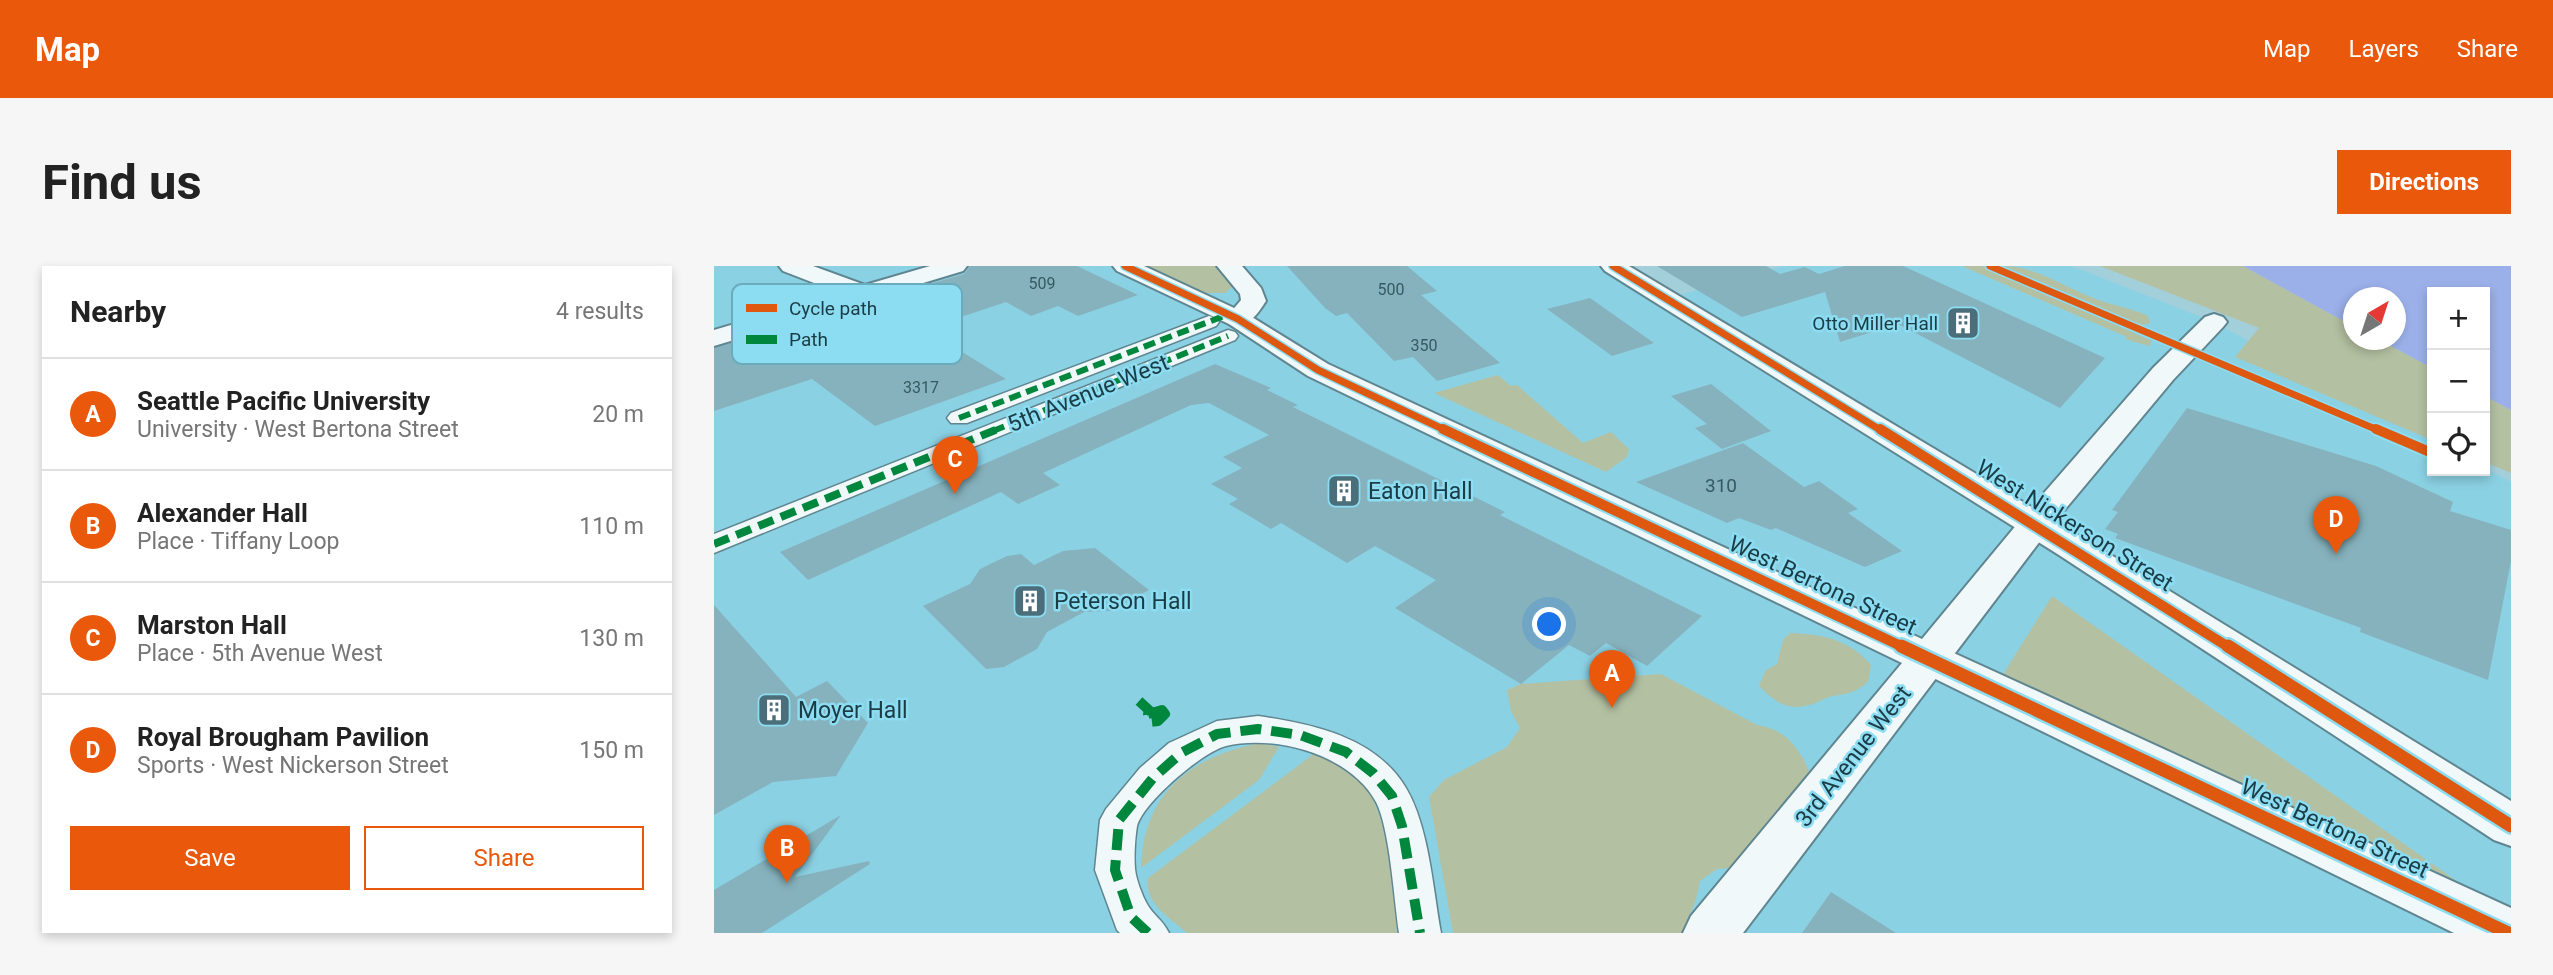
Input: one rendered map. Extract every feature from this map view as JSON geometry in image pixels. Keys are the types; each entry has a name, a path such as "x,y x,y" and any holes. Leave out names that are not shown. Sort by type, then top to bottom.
{"street":[{"path":"791,266 839,284"},
{"path":"894,284 955,266"},
{"name":"West Bertona Street","path":"1125,266 1318,370 2508,933"},
{"path":"959,418 1232,323 1254,301 1252,293 1229,266"},
{"name":"West Nickerson Street","path":"1613,266 2035,524 2511,825"},
{"name":"3rd Avenue West","path":"1710,933 2035,524 2163,374 2214,322"},
{"name":"5th Avenue West","path":"714,544 1232,323"},
{"path":"714,338 732,333"},
{"path":"1148,933 1131,917 1115,870 1119,820 1153,778 1181,753 1217,734 1258,729 1300,735 1346,752 1373,773 1392,796 1402,826 1420,933"}],"shaded area":[{"path":"714,266 1613,266 1665,299 1784,266 2072,266 2214,322 2427,437 2427,476 2490,476 2490,471 2511,482 2511,933 714,933"},
{"path":"2243,266 2511,266 2511,410 2490,399 2490,287 2427,287 2427,365 2399,350 2406,350 2406,287 2343,287 2343,321"}],"green space":[{"path":"1146,266 1217,266 1233,286 1225,293 1206,293"},
{"path":"1962,266 1981,266 1999,273 2152,341 2149,346 2125,339 2127,337"},
{"path":"2004,266 2029,270 2089,297 2143,314 2148,316 2150,323 2143,325 2128,322"},
{"path":"2100,266 2243,266 2343,321 2343,350 2399,350 2427,365 2427,438 2235,357 2259,328"},
{"path":"1498,375 1511,386 1517,385 1583,443 1611,432 1629,449 1627,457 1606,472 1434,393"},
{"path":"2490,399 2511,410 2511,473 2490,464"},
{"path":"2052,596 2495,908 2002,676"},
{"path":"1790,633 1825,637 1845,644 1871,665 1868,682 1852,692 1804,706 1789,706 1777,701 1759,686 1765,671 1777,664 1783,640"},
{"path":"1661,674 1757,725 1776,731 1797,749 1811,775 1782,806 1782,831 1733,868 1717,869 1700,881 1696,900 1682,933 1453,933 1429,797 1444,780 1507,747 1520,728 1511,711 1507,690 1521,684"},
{"path":"1260,743 1279,747 1259,780 1141,868 1144,842 1151,819 1161,799 1175,783 1212,758"},
{"path":"1315,753 1354,773 1366,786 1375,804 1392,871 1397,933 1187,933 1154,902 1148,887 1148,878"}],"building":[{"path":"970,266 1077,266 1138,295 1078,316 1058,306 1031,316 1006,302 962,317 962,284 929,284 964,274"},
{"path":"1287,266 1407,266 1437,291 1421,295 1500,363 1437,381 1413,357 1394,361 1347,313 1336,316 1325,308"},
{"name":"Otto Miller Hall","path":"1657,266 1766,266 1780,274 1805,267 1819,274 1845,266 1903,266 2105,358 2060,408 1898,324 1840,342 1825,292 1742,317"},
{"path":"1590,298 1654,343 1612,356 1547,309"},
{"path":"732,343 732,364 962,364 962,352 1006,379 875,426 812,379 714,411 714,348"},
{"path":"1215,364 1271,388 1267,390 1298,405 1293,407 1505,512 1500,515 1702,616 1647,666 1606,643 1590,656 1569,645 1521,684 1395,608 1436,580 1375,546 1347,563 1281,523 1271,529 1229,504 1238,499 1211,484 1242,468 1223,457 1269,435 1209,403 1191,405 1043,473 1060,485 1018,504 1001,492 808,580 780,552"},
{"path":"1711,384 1771,431 1722,449 1695,428 1707,424 1671,396"},
{"path":"2187,408 2376,466 2453,502 2450,511 2511,530 2511,561 2488,680 2360,632 2361,628 2115,538 2118,534 2105,529 2118,512 2112,510"},
{"path":"1743,443 1804,487 1819,481 1858,509 1848,513 1902,551 1865,567 1776,528 1771,530 1739,518 1727,523 1636,482"},
{"name":"Peterson Hall","path":"1095,548 1149,590 1111,611 1084,612 1047,632 1037,649 1004,667 986,669 923,606 970,584 980,569 1007,556 1021,554 1034,565 1063,551"},
{"name":"Moyer Hall","path":"714,605 796,697 827,681 868,723 836,776 773,782 714,815"},
{"path":"841,815 795,877 869,861 870,864 762,933 714,933 714,890"},
{"path":"1831,892 1896,933 1802,933"}],"marked path":[{"path":"959,418 1229,314"},
{"path":"714,544 1228,336"},
{"path":"1139,701 1151,712 1148,714 1150,722 1158,721 1165,714 1162,710 1151,712"},
{"path":"1148,933 1131,917 1115,870 1119,820 1153,778 1181,753 1217,734 1258,729 1300,735 1346,752 1373,773 1392,796 1402,826 1420,933"}],"cycle path":[{"path":"1125,266 1238,319 1318,370 2508,933"},
{"path":"1613,266 2072,547 2511,826"},
{"path":"1990,266 2427,451"}],"place":[{"name":"Otto Miller Hall","path":"1963,323"},
{"name":"Eaton Hall","path":"1344,491"},
{"name":"Marston Hall","path":"955,494"},
{"name":"Royal Brougham Pavilion","path":"2336,554"},
{"name":"Peterson Hall","path":"1030,601"},
{"name":"Seattle Pacific University","path":"1612,708"},
{"name":"Moyer Hall","path":"774,710"},
{"name":"Alexander Hall","path":"787,883"}]}
